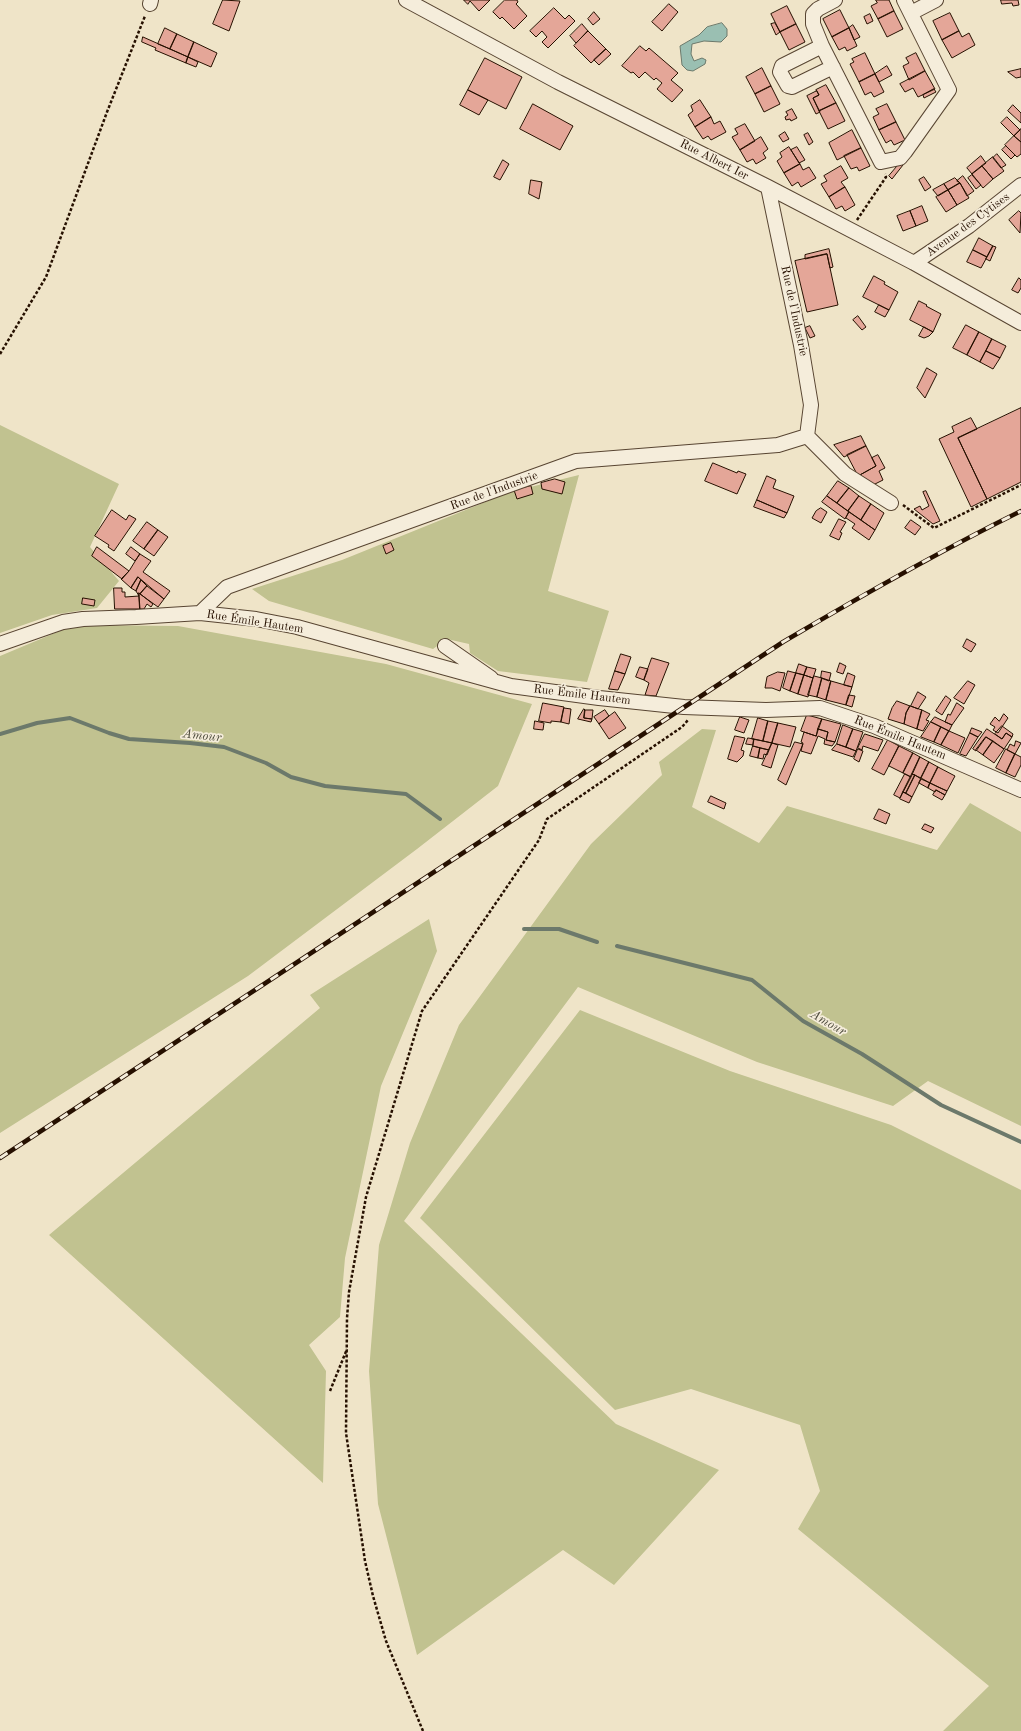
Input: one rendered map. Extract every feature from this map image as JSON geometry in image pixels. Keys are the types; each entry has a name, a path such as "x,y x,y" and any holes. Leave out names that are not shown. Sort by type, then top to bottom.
{"street":[{"name":"Rue Albert Ier","path":"406,0 558,82 768,187 914,263 1021,324"},
{"path":"834,0 818,9 813,14 813,24 822,46 881,162 900,158 949,90 904,0"},
{"path":"911,13 936,0"},
{"path":"822,46 782,66 780,72 788,86 792,87 833,67"},
{"name":"Avenue des Cytises","path":"914,263 969,226 1021,185"},
{"name":"Rue de l'Industrie","path":"200,613 227,587 576,461 778,445 807,436 811,405 801,345 768,187"},
{"path":"807,436 845,474 891,504"},
{"name":"Rue Émile Hautem","path":"0,644 63,622 83,619 136,618 200,613 256,619 297,627 511,686 599,698 701,708 766,710 820,708 874,726 1021,790"},
{"path":"445,646 463,657 496,682"}],"path":[{"path":"0,354 46,277 107,112 151,2"},
{"path":"850,230 886,177 881,162"},
{"path":"891,504 897,500 934,528 1021,485"},
{"path":"423,1731 386,1641 373,1596 365,1561 347,1440 347,1318 366,1197 422,1011 539,840 547,819 682,727 701,708"},
{"path":"330,1391 348,1347"}],"green space":[{"path":"0,425 119,484 90,547 119,581 97,608 52,615 0,633"},
{"path":"579,475 548,591 609,611 587,682 498,671 470,653 469,644 447,639 433,649 269,601 252,589 342,560 510,492"},
{"path":"74,625 178,626 386,664 532,704 498,786 248,976 0,1133 0,656"},
{"path":"702,729 716,730 692,807 759,843 787,806 937,850 970,803 1021,832 1021,1126 928,1081 893,1106 757,1062 578,987 404,1221 616,1424 719,1470 614,1585 563,1550 417,1655 378,1504 369,1371 379,1245 410,1143 459,1025 591,844 662,775 659,762"},
{"path":"429,919 437,951 381,1086 345,1258 340,1317 309,1345 326,1371 323,1483 49,1235 320,1008 310,995"},
{"path":"580,1010 730,1071 891,1125 1021,1190 1021,1731 943,1731 989,1686 798,1529 820,1491 800,1425 691,1389 615,1410 420,1218"}],"water":[{"path":"722,23 727,29 727,36 721,42 704,41 692,44 691,54 694,61 702,58 706,60 705,64 693,71 687,70 682,65 680,46 699,35 707,27"}],"building":[{"path":"223,0 240,1 229,31 213,24"},
{"path":"464,0 490,0 479,11 470,1 468,4"},
{"path":"505,0 517,0 518,2 516,4 527,16 514,29 502,17 500,19 493,12"},
{"path":"876,0 889,0 894,11 878,19 871,6 877,3"},
{"path":"1001,0 1018,0 1019,5 1013,6 1012,3 1002,4"},
{"path":"669,4 678,12 662,31 652,22"},
{"path":"787,6 796,24 780,32 771,14"},
{"path":"554,8 565,19 569,15 575,21 548,48 542,42 547,37 542,31 536,37 530,31"},
{"path":"840,10 849,28 832,37 823,19"},
{"path":"894,11 903,29 887,37 878,19"},
{"path":"594,12 600,19 593,25 588,19"},
{"path":"950,13 959,31 942,40 933,21"},
{"path":"870,14 873,21 867,24 864,17"},
{"path":"775,23 780,32 776,35 771,24"},
{"path":"582,24 588,31 576,43 570,36"},
{"path":"796,24 805,42 789,50 780,32"},
{"path":"853,25 860,37 854,40 849,28"},
{"path":"165,28 177,34 170,49 158,44"},
{"path":"849,28 857,46 847,51 845,47 839,50 832,37"},
{"path":"588,31 606,49 591,63 574,46"},
{"path":"959,31 962,37 969,33 975,45 952,58 942,40"},
{"path":"177,34 194,42 188,57 170,49"},
{"path":"143,37 188,57 186,63 155,50 156,48 142,42"},
{"path":"194,42 217,53 211,67 188,57"},
{"path":"640,46 646,51 649,48 678,73 671,80 683,90 672,102 657,89 662,83 656,78 654,80 645,72 639,78 633,72 631,73 622,66"},
{"path":"606,49 611,54 599,65 594,60"},
{"path":"865,53 875,74 859,82 850,64 854,62 852,59"},
{"path":"916,53 925,71 909,80 903,66 909,63 906,58"},
{"path":"188,57 198,62 196,67 186,63"},
{"path":"485,58 522,77 506,109 468,90"},
{"path":"887,66 892,75 879,82 875,74"},
{"path":"762,68 771,86 755,94 746,77"},
{"path":"1021,69 1021,77 1016,78 1008,72"},
{"path":"925,71 935,89 918,97 913,88 905,92 900,84"},
{"path":"875,74 884,92 874,97 871,92 865,95 859,82"},
{"path":"826,85 836,103 819,111 813,98 819,95 816,90"},
{"path":"771,86 780,104 764,112 755,94"},
{"path":"934,89 936,92 924,98 923,95"},
{"path":"468,90 488,100 479,115 460,105"},
{"path":"817,91 819,95 813,98 820,112 816,114 807,96"},
{"path":"700,100 711,117 695,127 688,115 693,111 691,106"},
{"path":"836,103 845,121 828,129 819,111"},
{"path":"533,104 573,126 560,150 520,129"},
{"path":"887,104 896,122 879,130 873,117 879,114 876,109"},
{"path":"1013,105 1021,113 1021,123 1008,111"},
{"path":"792,109 797,118 791,121 790,119 786,120 785,117 788,115 786,112"},
{"path":"711,117 714,124 720,121 726,132 711,140 708,136 703,139 695,127"},
{"path":"1007,117 1020,130 1014,136 1001,123"},
{"path":"896,122 905,140 894,145 891,140 886,143 879,130"},
{"path":"745,124 755,141 740,150 732,137 738,134 735,129"},
{"path":"1021,129 1021,142 1014,136"},
{"path":"852,130 861,148 837,160 829,143"},
{"path":"785,132 789,139 783,142 779,136"},
{"path":"808,133 813,142 809,145 804,135"},
{"path":"1014,136 1021,142 1021,154 1017,157 1005,145"},
{"path":"761,137 768,149 763,153 766,158 756,164 753,159 747,162 740,150"},
{"path":"1006,146 1015,155 1011,159 1002,150"},
{"path":"789,147 800,164 784,173 777,161 782,157 780,153"},
{"path":"797,147 805,160 799,163 791,150"},
{"path":"861,148 870,166 859,171 857,167 851,169 844,156"},
{"path":"997,154 1006,165 1001,168 993,158"},
{"path":"981,156 986,163 972,174 967,168"},
{"path":"993,157 1004,171 993,179 982,166"},
{"path":"503,160 509,164 500,180 494,177"},
{"path":"900,163 903,165 892,179 889,176"},
{"path":"800,164 803,170 809,167 816,178 801,187 798,182 792,186 784,173"},
{"path":"841,166 848,178 841,182 845,187 829,197 821,184 827,181 824,176"},
{"path":"982,166 993,179 983,188 972,174"},
{"path":"972,175 981,185 976,189 968,178"},
{"path":"963,176 974,191 967,196 960,183 957,181"},
{"path":"924,177 931,187 925,191 919,180"},
{"path":"955,178 960,183 948,190 944,184"},
{"path":"531,180 542,182 539,199 529,194"},
{"path":"960,183 969,198 957,205 948,190"},
{"path":"944,184 948,190 938,196 933,190"},
{"path":"845,187 855,205 845,211 842,206 836,209 829,197"},
{"path":"948,190 957,205 946,212 936,197"},
{"path":"922,206 928,221 916,226 910,211"},
{"path":"910,211 916,226 903,231 897,216"},
{"path":"1019,211 1021,213 1020,233 1009,220"},
{"path":"979,238 993,246 987,257 973,250"},
{"path":"993,246 996,247 990,261 986,259"},
{"path":"829,249 833,267 830,268 827,254 805,259 805,255"},
{"path":"973,250 987,257 981,268 967,262"},
{"path":"827,254 838,305 807,312 795,261"},
{"path":"874,276 898,292 889,310 863,297"},
{"path":"1019,278 1021,280 1021,288 1018,293 1012,290"},
{"path":"919,301 941,314 933,332 910,320"},
{"path":"879,305 889,310 885,317 875,312"},
{"path":"858,316 866,327 862,330 853,320"},
{"path":"966,325 979,332 967,355 953,348"},
{"path":"810,326 815,336 810,338 805,328"},
{"path":"924,327 933,332 924,338 919,336"},
{"path":"979,332 992,339 980,362 967,355"},
{"path":"992,339 1006,346 1000,358 986,351"},
{"path":"986,351 1000,358 993,369 980,362"},
{"path":"927,368 937,374 925,398 917,388"},
{"path":"1021,408 1021,482 987,499 958,438"},
{"path":"971,418 977,429 958,438 987,499 971,507 939,439 954,432 952,427"},
{"path":"861,436 866,446 844,457 834,445"},
{"path":"866,446 876,466 858,476 847,455"},
{"path":"878,455 885,468 879,471 883,480 873,485 858,476 876,466 872,458"},
{"path":"713,463 737,473 738,471 746,474 737,494 705,481"},
{"path":"767,476 776,480 773,488 794,496 787,513 757,500"},
{"path":"555,479 565,482 562,494 542,489 541,483"},
{"path":"838,481 849,488 837,503 827,496"},
{"path":"531,486 533,494 517,499 514,490"},
{"path":"849,488 859,496 848,511 837,503"},
{"path":"926,491 940,521 933,524 914,509 920,506 922,510 929,506 923,492"},
{"path":"827,496 849,512 845,519 822,502"},
{"path":"859,496 871,504 861,520 848,511"},
{"path":"757,500 787,513 784,518 754,507"},
{"path":"871,504 884,513 875,530 861,520"},
{"path":"821,508 827,512 821,523 812,518 816,511"},
{"path":"112,510 126,520 129,515 136,519 114,551 108,547 109,545 95,536"},
{"path":"849,512 875,530 869,540 852,528 855,524 846,518"},
{"path":"839,519 846,522 840,532 842,533 839,540 830,536"},
{"path":"911,520 921,527 915,535 905,528"},
{"path":"147,522 158,530 144,549 133,541"},
{"path":"158,530 168,537 154,556 144,549"},
{"path":"391,543 394,550 386,554 383,546"},
{"path":"97,547 129,571 122,579 92,556"},
{"path":"131,547 140,554 135,561 126,554"},
{"path":"140,554 151,561 143,572 170,591 164,599 138,577 131,588 121,579 129,571"},
{"path":"138,577 141,580 136,591 131,588"},
{"path":"141,580 147,586 140,594 139,593 139,596 136,591"},
{"path":"147,586 164,599 158,607 140,594"},
{"path":"114,588 122,588 122,592 125,592 125,597 139,596 140,609 115,609"},
{"path":"139,593 153,604 151,607 147,604 144,609 140,609"},
{"path":"83,598 95,600 94,606 82,604"},
{"path":"967,639 976,644 971,652 963,647"},
{"path":"621,654 631,657 625,674 615,671"},
{"path":"652,658 669,663 656,696 645,695 649,683 644,680"},
{"path":"840,663 846,666 843,674 837,672"},
{"path":"799,664 807,667 804,675 796,673"},
{"path":"640,667 648,669 644,680 636,677"},
{"path":"807,667 816,669 813,678 804,675"},
{"path":"615,671 625,674 618,690 609,689"},
{"path":"788,671 796,673 790,691 783,688"},
{"path":"822,671 831,673 829,681 821,678"},
{"path":"778,672 785,673 780,691 772,688 765,688 767,677"},
{"path":"796,673 804,675 798,694 790,691"},
{"path":"848,673 855,676 852,687 844,685"},
{"path":"804,675 813,678 808,697 798,694"},
{"path":"814,676 822,678 817,697 808,695"},
{"path":"822,678 831,681 826,700 817,697"},
{"path":"831,681 852,687 846,705 826,700"},
{"path":"968,681 975,685 964,704 954,698"},
{"path":"918,692 926,697 918,709 911,706"},
{"path":"849,695 855,696 852,707 846,705"},
{"path":"946,696 951,700 942,715 936,711"},
{"path":"897,701 910,706 906,713 904,724 888,719 892,708"},
{"path":"543,703 564,707 561,722 551,721 551,723 539,721"},
{"path":"957,703 964,708 952,725 945,722 948,714 950,715"},
{"path":"910,706 922,710 917,729 904,724 906,713"},
{"path":"564,708 571,709 569,724 561,722"},
{"path":"584,709 584,718 592,719 591,722 578,719"},
{"path":"585,710 593,710 592,719 584,718"},
{"path":"605,710 609,716 599,724 594,717"},
{"path":"922,710 930,714 926,720 929,721 923,731 917,729"},
{"path":"615,712 626,728 609,739 599,724"},
{"path":"1004,714 1008,718 998,733 993,730 995,727 990,724 995,717 999,721"},
{"path":"807,715 822,719 816,736 801,731"},
{"path":"740,717 749,720 744,733 735,730"},
{"path":"935,717 952,725 949,731 931,722"},
{"path":"758,718 768,721 763,741 752,739"},
{"path":"822,719 841,724 835,742 826,740 828,732 818,729"},
{"path":"535,721 544,723 543,730 534,729"},
{"path":"768,721 778,723 772,743 763,741"},
{"path":"931,722 941,727 934,742 921,737"},
{"path":"778,723 796,727 790,747 772,743"},
{"path":"843,725 853,729 846,747 837,744"},
{"path":"1002,726 1013,734 1012,737 1006,733 1002,739 995,734"},
{"path":"941,727 949,731 941,745 934,742"},
{"path":"972,728 982,732 978,737 970,733"},
{"path":"818,729 828,732 826,740 835,742 832,746 824,744 825,739 818,736 811,754 801,751 803,743 801,742 804,732 816,736"},
{"path":"853,729 863,732 856,751 846,747"},
{"path":"987,729 1002,739 1006,733 1012,737 1004,749 986,737 976,751 973,749"},
{"path":"949,731 965,738 958,753 941,745"},
{"path":"970,733 978,737 966,756 960,754"},
{"path":"865,734 883,740 878,751 863,746 862,750 858,748"},
{"path":"735,736 745,738 741,750 744,751 743,756 737,762 728,759"},
{"path":"986,737 993,741 983,755 976,750"},
{"path":"748,738 754,739 753,745 746,744"},
{"path":"754,739 772,743 769,750 753,746"},
{"path":"888,740 899,746 884,775 872,769"},
{"path":"993,741 1004,749 994,763 983,755"},
{"path":"1016,741 1021,743 1015,754 1007,750 1010,744 1014,746"},
{"path":"795,742 803,744 786,785 778,780"},
{"path":"772,743 778,745 771,768 762,765"},
{"path":"837,744 856,751 853,757 832,750"},
{"path":"753,746 760,748 758,758 750,756"},
{"path":"899,746 913,753 903,773 889,766"},
{"path":"760,748 769,750 767,755 764,754 763,759 758,758"},
{"path":"858,749 863,751 859,762 854,759"},
{"path":"1006,749 1015,754 1006,773 996,768"},
{"path":"913,753 920,757 911,777 903,773"},
{"path":"1015,754 1021,757 1021,765 1015,777 1006,773"},
{"path":"920,757 929,762 921,778 912,774"},
{"path":"929,762 938,767 930,783 921,778"},
{"path":"938,767 955,776 947,791 930,783"},
{"path":"905,774 911,777 900,798 894,795"},
{"path":"912,774 915,775 906,793 903,792"},
{"path":"915,775 921,779 912,797 906,793"},
{"path":"921,779 930,783 928,788 919,783"},
{"path":"930,783 947,791 945,795 928,788"},
{"path":"936,790 945,795 942,800 933,795"},
{"path":"903,792 912,797 909,803 900,799"},
{"path":"711,796 726,803 724,809 708,802"},
{"path":"879,809 890,814 886,824 874,819"},
{"path":"925,824 934,828 931,833 922,829"}],"waterway":[{"name":"Amour","path":"0,734 37,723 70,718 129,739 224,747 266,763 291,777 325,786 406,794 440,819"},
{"name":"Amour","path":"524,929 559,929 597,942"},
{"name":"Amour","path":"617,946 752,980 803,1021 862,1054 941,1105 1021,1142"}],"railway":[{"path":"0,1158 783,642 901,574 1021,511"}]}
